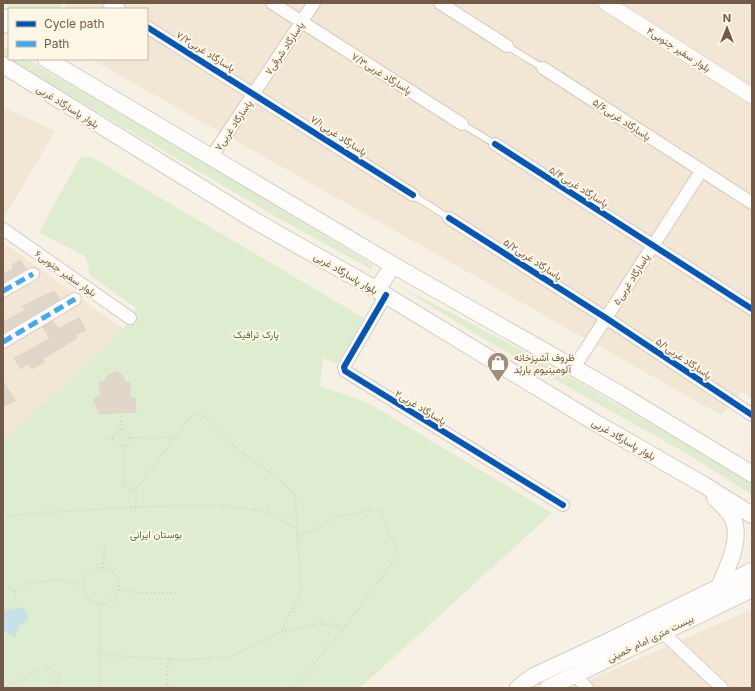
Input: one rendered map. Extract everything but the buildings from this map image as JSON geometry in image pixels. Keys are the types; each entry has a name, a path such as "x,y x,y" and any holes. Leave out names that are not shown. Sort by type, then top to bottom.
{"main road":[{"path":"48,60 212,156 393,265 573,369 620,394 752,474"},
{"name":"بلوار پاسارگاد غربی","path":"3,65 257,222 381,293 596,423 704,484 752,515"},
{"path":"381,293 393,265"},
{"path":"704,484 733,519 736,537 731,556 719,587"},
{"path":"518,688 532,677 752,571"},
{"name":"بیست متری امام خمینی","path":"548,688 662,632 749,594"}],"street":[{"name":"پاسارگاد غربی۷/۳","path":"272,3 462,124"},
{"name":"پاسارگاد شرقی۷","path":"254,93 314,3"},
{"path":"440,3 507,46"},
{"name":"بلوار سفیر جنوبی۴","path":"606,3 752,96"},
{"name":"پاسارگاد غربی۷/۲","path":"148,28 254,93"},
{"name":"پاسارگاد غربی۵/۶","path":"543,68 752,203"},
{"name":"پاسارگاد غربی۷","path":"212,156 254,93"},
{"name":"پاسارگاد غربی۷/۱","path":"254,93 413,194"},
{"name":"پاسارگاد غربی۵/۴","path":"495,144 752,309"},
{"name":"پاسارگاد غربی۵","path":"573,369 702,170"},
{"name":"پاسارگاد غربی۵/۲","path":"449,218 606,318"},
{"name":"بلوار سفیر جنوبی۶","path":"3,229 130,318"},
{"path":"3,291 33,274"},
{"name":"پاسارگاد غربی۲","path":"381,293 344,367 345,371 563,505"},
{"path":"3,342 75,299"},
{"name":"پاسارگاد غربی۵/۱","path":"606,318 752,415"},
{"path":"662,632 722,688"},
{"path":"574,674 587,688"}],"lane":[{"path":"507,46 543,68"},
{"path":"462,124 495,144"},
{"path":"413,194 449,218"}],"path":[{"path":"136,507 136,490 191,416 201,414 238,450 279,479 295,496 301,592 281,632"},
{"path":"121,416 122,430"},
{"path":"124,445 117,444 114,438 115,432 122,430 128,433 128,442 124,445 123,487 136,490"},
{"path":"129,438 176,437"},
{"path":"107,438 114,438"},
{"path":"3,519 24,514 136,507 223,505 268,512 297,529"},
{"path":"293,688 345,627 399,554 379,509 340,516 298,537"},
{"path":"103,568 106,545"},
{"path":"97,568 103,568 114,573 117,578 119,590 114,599 109,603 99,605 88,600 83,591 82,585 87,574 97,568"},
{"path":"14,591 27,583 58,580 82,585"},
{"path":"3,585 8,586 14,591 15,598 14,602 9,607 3,609"},
{"path":"119,590 144,593 177,593"},
{"path":"99,605 101,688"},
{"path":"101,655 181,660 230,657 281,632 321,623 345,627"},
{"path":"166,688 168,659"},
{"path":"3,688 47,666 60,677 56,688"},
{"path":"167,684 173,688"}],"shaded area":[{"path":"67,3 752,3 752,399 741,392 721,415 93,60 148,60 148,8 64,8"},
{"path":"3,107 55,131 3,219"},
{"path":"3,242 123,329 3,442"},
{"path":"751,610 752,688 571,688"}],"green space":[{"path":"6,3 63,3 60,8 8,8"},
{"path":"3,46 8,48 8,59 3,56"},
{"path":"10,60 28,60 192,155 373,265 371,269 278,218"},
{"name":"بوستان ایرانی","path":"91,157 364,318 337,364 323,358 320,386 368,403 552,513 360,688 3,688 3,442 123,329 136,308 90,275 86,257 39,232 80,158"},
{"path":"398,286 488,332 665,432 752,484 752,495 691,456 499,348"}],"water":[{"path":"23,607 28,614 28,621 19,626 15,637 3,631 3,611"}],"marked path":[{"path":"3,291 33,274"},
{"path":"3,342 75,299"}],"cycle path":[{"path":"148,28 413,195"},
{"path":"495,144 752,309"},
{"path":"449,218 606,318 752,415"},
{"path":"386,295 344,367 345,371 563,505"}],"place":[{"name":"ظروف آشپزخانه آلومینیوم باربُد","path":"498,382"}],"park label":[{"name":"پارک ترافیک","path":"256,334"}]}
